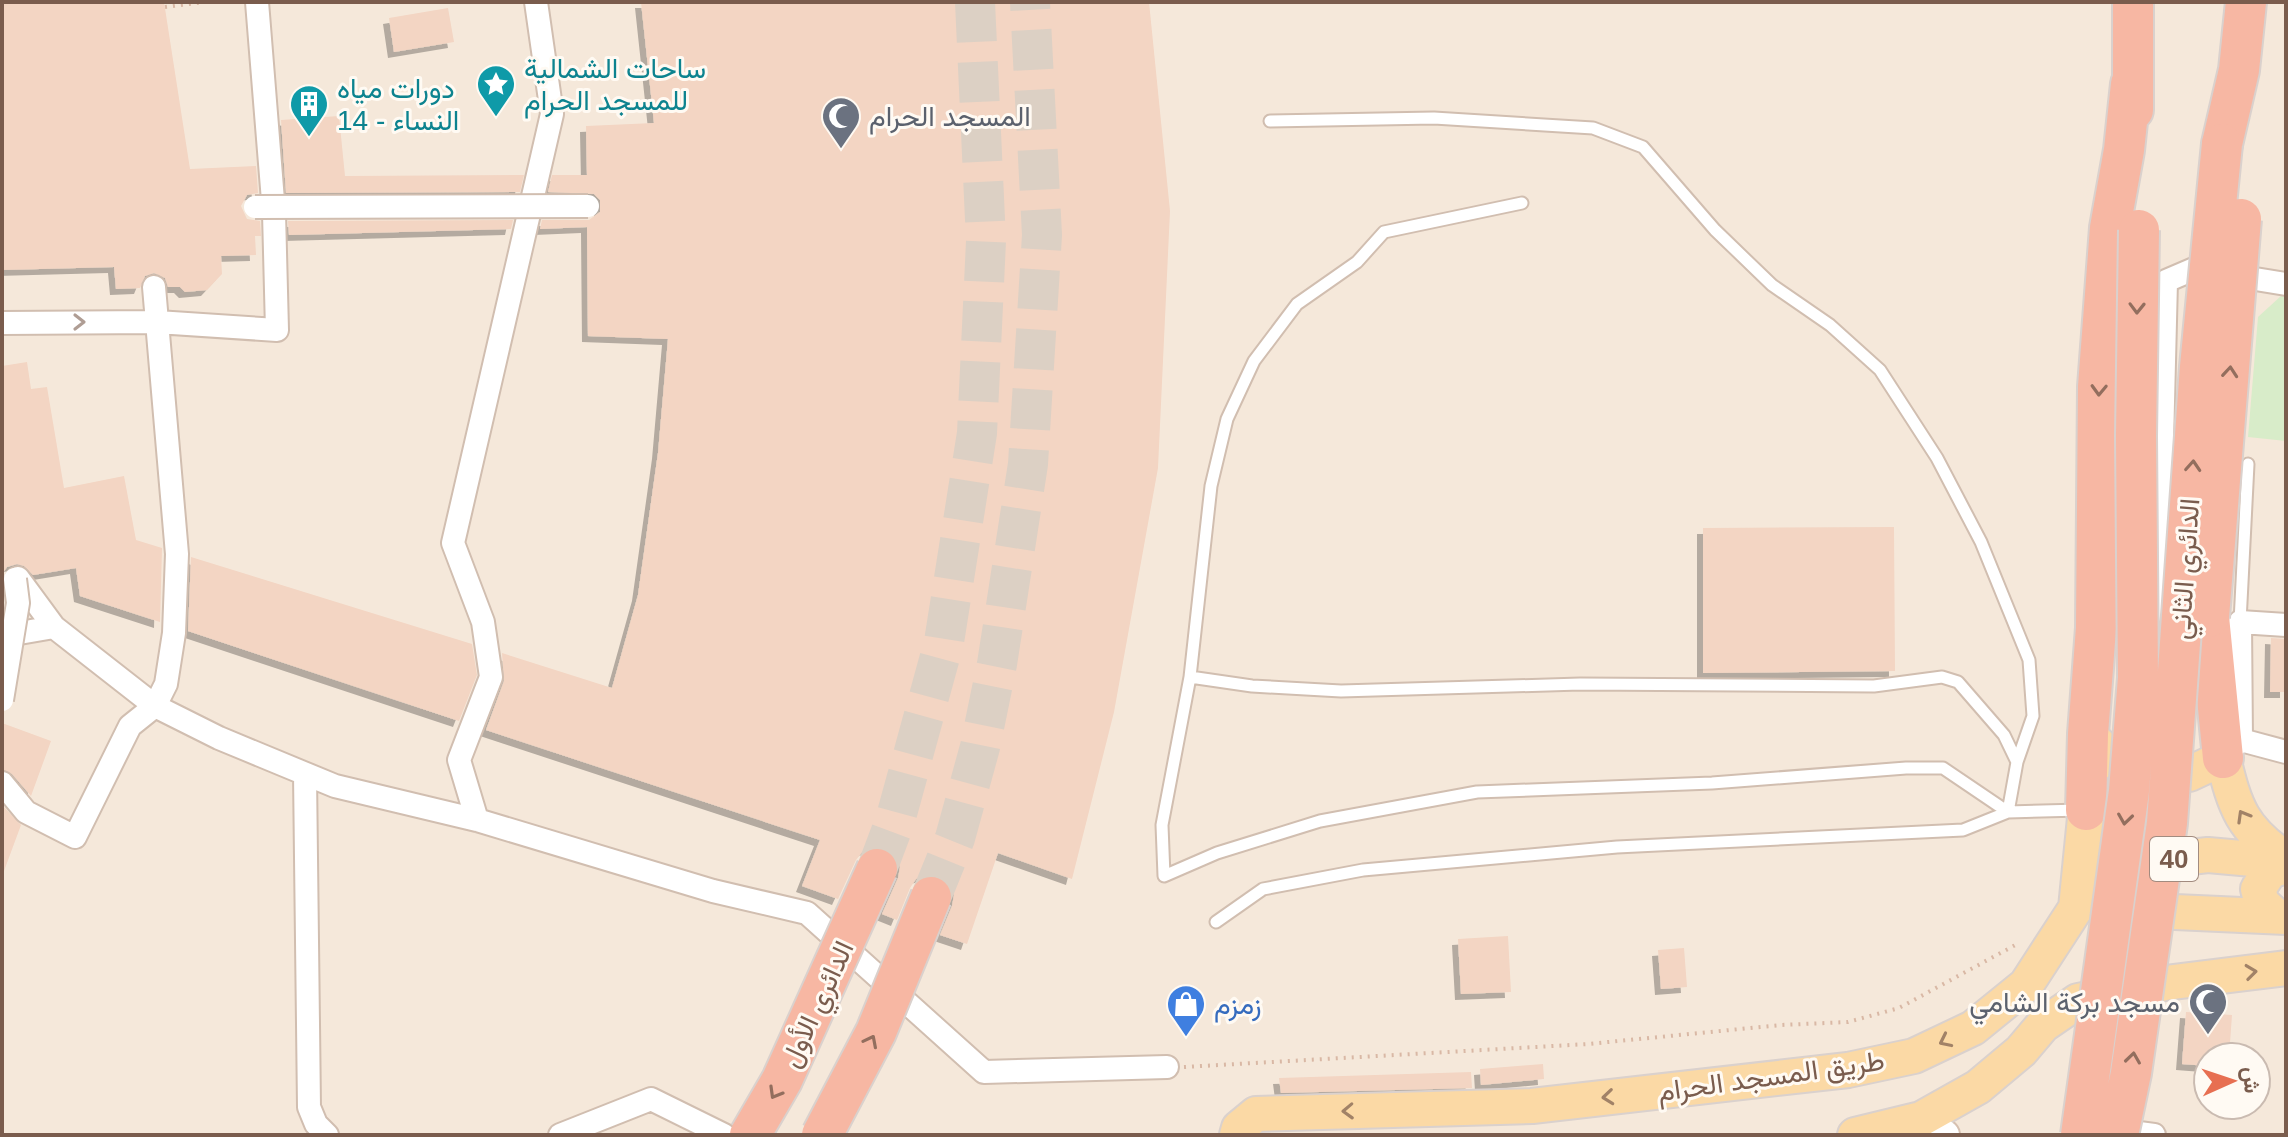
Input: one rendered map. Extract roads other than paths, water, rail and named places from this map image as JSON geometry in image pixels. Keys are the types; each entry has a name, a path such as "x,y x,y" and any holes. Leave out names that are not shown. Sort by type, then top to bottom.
{"highway":[{"name":"الدائري الثاني","path":"2079,1135 2129,791 2138,678 2136,436 2124,229 2133,2"},
{"name":"الدائري الثاني","path":"2118,1135 2131,1073 2167,823 2200,367 2234,145 2246,2"},
{"path":"2232,749 2225,620 2234,145"},
{"path":"2086,810 2096,628 2098,387 2124,229"},
{"name":"الدائري الأول","path":"750,1135 782,1080 877,869"},
{"path":"822,1135 876,1032 931,897"}],"main road":[{"path":"2088,734 2117,763 2154,774 2189,774 2232,749"},
{"path":"2232,749 2232,795 2244,820 2261,842 2286,862 2270,871 2258,889 2262,903 2280,916"},
{"path":"2086,810 2101,851 2140,898 2175,912 2280,916"},
{"path":"2076,908 2086,810"},
{"name":"طريق المسجد الحرام","path":"1237,1135 1239,1128 1256,1114 1532,1106 1848,1070 1914,1056 1973,1028 2026,985 2076,908 2145,862 2208,855 2286,862"},
{"path":"1855,1135 1932,1127 2021,1051 2043,1025 2078,1001 2165,983 2286,968"}],"street":[{"path":"2,323 157,322 277,330 274,213 257,2"},
{"path":"477,820 459,760 491,677 483,622 453,543 552,114 536,2"},
{"path":"255,207 588,206"},
{"path":"2154,774 2166,281 2194,269 2286,284"},
{"path":"2,783 26,812 75,837 130,726 155,706 166,684 177,554 154,287"},
{"path":"2,700 18,603 16,578 54,627 155,706 219,738 335,786 477,820 713,891 807,913 984,1072 1167,1067"},
{"path":"2225,620 2286,625"},
{"path":"2,636 54,627"},
{"path":"2232,749 2286,752"},
{"path":"305,774 309,1107 316,1124 327,1135"},
{"path":"560,1135 651,1099 724,1135"},
{"path":"2079,1135 2095,1127 2154,1135"}],"lane":[{"path":"1270,121 1434,118 1593,128 1643,147 1715,230 1772,285 1830,325 1880,370 1937,458 1981,542 2029,660 2033,716 2017,762 2008,812"},
{"path":"1522,203 1384,232 1357,262 1297,304 1254,361 1227,419 1211,486 1190,677 1162,825 1164,876 1217,853 1320,821 1477,792 1712,783 1943,768 2008,812"},
{"path":"2225,620 2248,464"},
{"path":"1190,677 1252,686 1341,691 1580,684 1874,686 1942,677 1958,682 2004,735 2017,762"},
{"path":"1216,922 1263,889 1363,870 1617,847 1963,830 2008,812 2086,810"}],"tunnel":[{"path":"877,869 895,821 944,642 977,433 986,241 975,2"},
{"path":"931,897 955,838 980,747 997,664 1028,464 1042,235 1030,2"}],"place":[{"name":"ساحات الشمالية للمسجد الحرام","path":"496,118"},
{"name":"دورات مياه النساء - 14","path":"309,138"},
{"name":"المسجد الحرام","path":"841,150"},
{"name":"مسجد بركة الشامي","path":"2208,1036"},
{"name":"زمزم","path":"1186,1038"}]}
